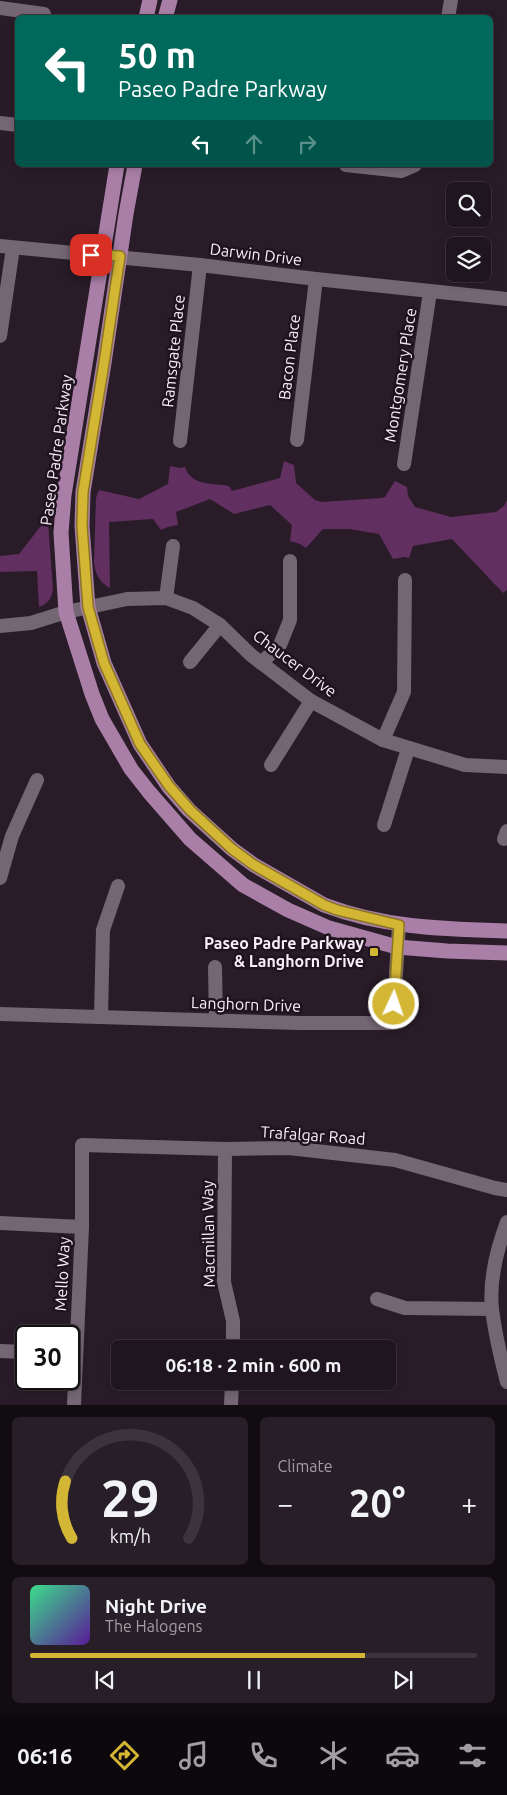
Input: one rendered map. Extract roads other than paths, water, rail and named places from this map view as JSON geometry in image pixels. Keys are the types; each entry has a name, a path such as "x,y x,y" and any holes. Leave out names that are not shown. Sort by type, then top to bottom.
{"main road":[{"path":"147,15 150,0"},
{"path":"166,15 170,0"},
{"name":"Paseo Padre Parkway","path":"117,167 64,495 61,533 66,612 92,694 115,743 131,769 190,839 243,885 288,910 329,928 397,947 507,953"},
{"name":"Paseo Padre Parkway","path":"135,167 83,492 82,526 88,607 104,663 140,744 169,786 190,810 232,849 254,865 324,905 399,925 446,930 507,931"}],"street":[{"path":"448,15 451,0"},
{"path":"0,8 44,14"},
{"path":"0,123 15,125"},
{"path":"364,167 401,171 412,167"},
{"path":"0,336 7,246"},
{"name":"Darwin Drive","path":"7,246 200,264 430,292 507,299"},
{"name":"Ramsgate Place","path":"180,441 200,264"},
{"name":"Bacon Place","path":"297,440 316,279"},
{"name":"Montgomery Place","path":"404,464 430,292"},
{"path":"166,598 173,546"},
{"path":"260,663 280,645 290,620 290,560"},
{"path":"383,740 404,692 405,580"},
{"name":"Chaucer Drive","path":"0,626 30,623 66,612 127,599 166,598 194,608 220,625 260,663 310,701 383,740 465,765 507,767"},
{"path":"190,662 220,625"},
{"path":"271,765 310,701"},
{"path":"384,825 408,748"},
{"path":"0,878 12,836 37,780"},
{"path":"101,1016 103,930 118,886"},
{"name":"Langhorn Drive","path":"0,1014 299,1023 393,1023 399,925"},
{"path":"215,967 216,1020"},
{"name":"Trafalgar Road","path":"82,1145 225,1149 289,1148 395,1160 507,1190"},
{"name":"Mello Way","path":"74,1325 82,1227 82,1145"},
{"name":"Macmillan Way","path":"225,1149 224,1282 233,1320 233,1340"},
{"path":"507,1222 500,1242 494,1274 492,1309 507,1382"},
{"path":"0,1223 82,1227"},
{"path":"377,1300 405,1308 492,1309"},
{"path":"0,1351 15,1352"},
{"name":"Mello Way","path":"73,1390 74,1405"},
{"path":"231,1405 232,1390"}],"place":[{"name":"Paseo Padre Parkway & Langhorn Drive","path":"374,952"}]}
